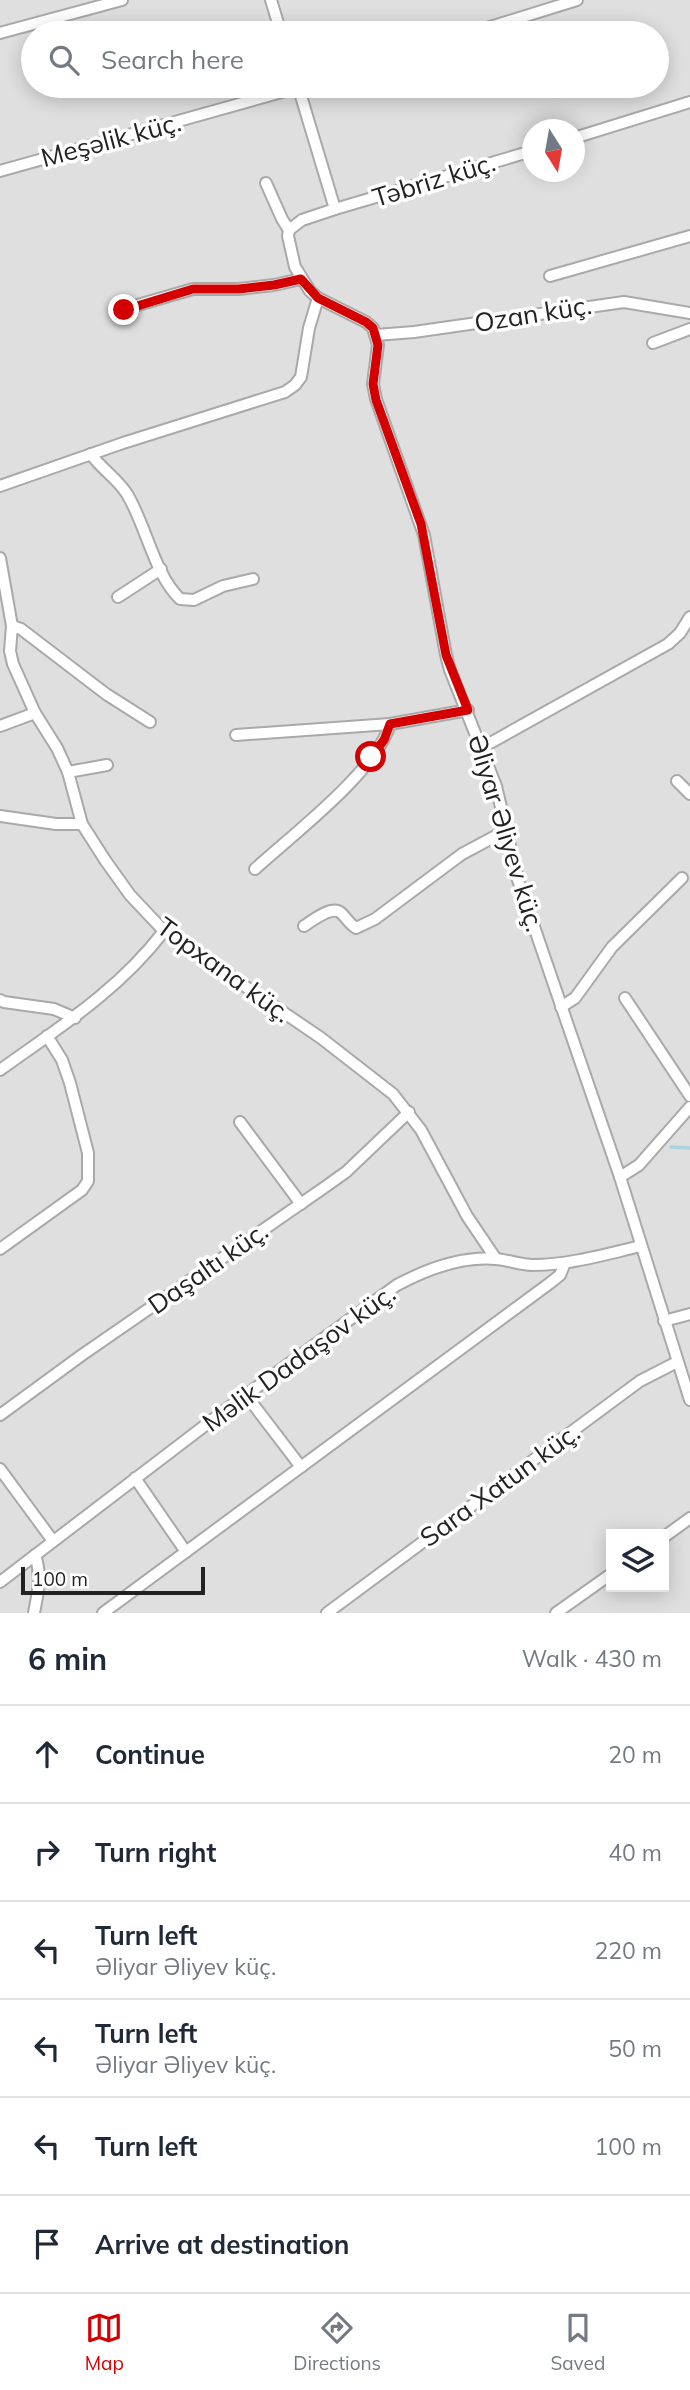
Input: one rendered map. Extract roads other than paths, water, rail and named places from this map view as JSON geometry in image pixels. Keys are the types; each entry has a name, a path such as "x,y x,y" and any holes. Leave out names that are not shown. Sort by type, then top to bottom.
{"street":[{"path":"44,21 122,0"},
{"path":"271,0 277,21"},
{"path":"510,21 577,0"},
{"path":"0,33 21,27"},
{"name":"Meşəlik küç.","path":"0,171 258,98"},
{"path":"289,230 302,220 335,209 303,98"},
{"path":"585,135 690,102"},
{"name":"Təbriz küç.","path":"335,209 522,154"},
{"path":"266,183 289,230 292,256 301,279 318,298 366,322 376,335"},
{"path":"550,276 690,236"},
{"path":"124,310 193,289 239,289 301,279"},
{"path":"0,486 295,386 301,377 309,328 318,298"},
{"name":"Ozan küç.","path":"376,335 624,302 690,313"},
{"path":"653,343 690,329"},
{"name":"Əliyar Əliyev küç.","path":"376,335 378,356 373,384 376,400 421,524 446,655 496,786 518,880 620,1177 690,1400"},
{"path":"90,454 120,483 160,569 175,594 186,601 194,600 223,586 253,579"},
{"name":"Topxana küç.","path":"0,558 12,626 5,639 13,664 68,772 82,824 130,895 164,931 373,1077 409,1112 467,1216 496,1259"},
{"path":"118,597 160,569"},
{"path":"483,747 668,644 680,633 690,617"},
{"path":"12,626 21,629 106,694 150,722"},
{"path":"236,736 390,724 468,710"},
{"path":"0,726 36,713"},
{"path":"255,869 357,775 384,740 390,724"},
{"path":"68,772 107,765"},
{"path":"677,781 690,794"},
{"path":"0,816 56,824 82,824"},
{"path":"304,926 322,914 334,911 339,912 356,928 363,926 462,854 507,830"},
{"path":"561,1007 575,998 612,947 682,878"},
{"path":"0,1070 75,1017 126,975 164,931"},
{"path":"625,998 690,1096"},
{"path":"0,1000 54,1009 75,1017"},
{"path":"0,1250 82,1190 88,1181 88,1153 70,1083 62,1060 47,1036"},
{"path":"620,1177 639,1165 690,1107"},
{"name":"Daşaltı küç.","path":"0,1415 82,1355 301,1205 346,1171 409,1112"},
{"path":"240,1122 301,1205"},
{"name":"Məlik Dadaşov küç.","path":"0,1582 246,1395 397,1285 419,1273 450,1263 496,1259 531,1265 565,1263 641,1246"},
{"path":"103,1613 550,1283 560,1275 565,1263"},
{"path":"664,1321 690,1314"},
{"name":"Sara Xatun küç.","path":"327,1613 640,1381 677,1362"},
{"path":"246,1395 301,1467"},
{"path":"1,1471 53,1541"},
{"path":"135,1478 186,1552"},
{"path":"669,1533 690,1518"},
{"path":"34,1613 40,1582 35,1555"},
{"path":"556,1613 606,1578"}],"waterway":[{"path":"671,1147 690,1148"}]}
